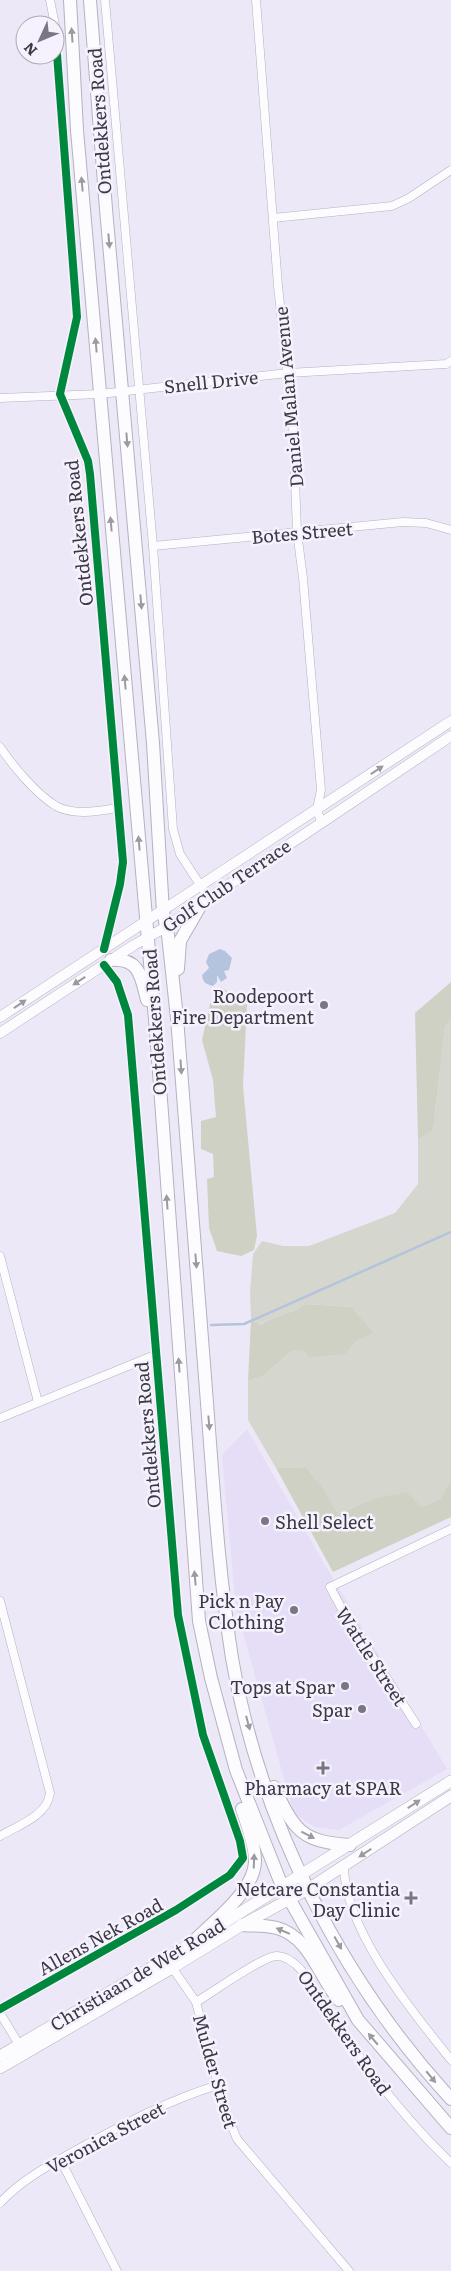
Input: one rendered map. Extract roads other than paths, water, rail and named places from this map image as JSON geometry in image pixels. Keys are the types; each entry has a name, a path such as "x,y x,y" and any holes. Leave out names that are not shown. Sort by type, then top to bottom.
{"main road":[{"name":"Ontdekkers Road","path":"70,0 77,130 156,1031 199,1620 210,1678 236,1770 282,1886 358,2020 451,2128"},
{"name":"Ontdekkers Road","path":"90,0 153,743 163,912 177,1018 220,1564 233,1661 255,1751 277,1818 300,1875 356,1974 400,2040 451,2099"},
{"path":"177,1018 180,941 205,899"},
{"path":"107,958 132,963 138,970 156,1031"},
{"path":"195,1940 236,1900 246,1886 255,1863 251,1838 215,1716 210,1678"},
{"path":"255,1751 295,1827 304,1834 320,1841 350,1845"},
{"name":"Christiaan de Wet Road","path":"0,2068 25,2055 169,1964 195,1940 450,1782"},
{"name":"Christiaan de Wet Road","path":"0,2056 19,2044 289,1900 344,1867 451,1796"},
{"path":"242,1925 276,1927 294,1936 308,1952 332,1993 358,2020"}],"street":[{"name":"Ontdekkers Road","path":"50,0 53,15"},
{"name":"Ontdekkers Road","path":"105,0 153,546 173,829 180,854 200,886 205,899"},
{"name":"Daniel Malan Avenue","path":"256,0 273,218 293,425 297,532 304,578 321,793 317,809"},
{"name":"Ontdekkers Road","path":"58,65 77,311 75,330 60,394 88,461 90,474 122,862 107,958 121,991 128,1015 178,1615 204,1734 243,1853 243,1858 237,1868 213,1887"},
{"path":"273,218 392,206 409,198 451,170"},
{"name":"Snell Drive","path":"0,398 60,394 100,394 288,373 449,363"},
{"name":"Botes Street","path":"153,546 412,522 426,523 451,530"},
{"name":"Golf Club Terrace","path":"0,1033 107,958 146,922 451,721"},
{"name":"Golf Club Terrace","path":"0,1017 166,927 205,899 451,736"},
{"path":"0,747 28,782 57,806 73,811 96,812 117,808"},
{"name":"Daniel Malan Avenue","path":"321,793 333,815"},
{"path":"317,809 322,822"},
{"path":"0,1256 38,1402"},
{"path":"0,1418 155,1355"},
{"name":"Wattle Street","path":"416,1724 340,1608 330,1587 451,1529"},
{"path":"0,1601 50,1792 47,1805 41,1812 0,1836"},
{"path":"344,1867 344,1881 349,1900 364,1937 415,2015 451,2060"},
{"name":"Allens Nek Road","path":"0,2009 176,1910 213,1887"},
{"name":"Ontdekkers Road","path":"196,2002 266,1958 283,1957 294,1962 359,2056 396,2103 451,2162"},
{"name":"Mulder Street","path":"169,1964 196,2002 218,2086 237,2139 349,2271"},
{"path":"0,2013 25,2055"},
{"name":"Veronica Street","path":"0,2204 27,2180 60,2159 153,2109 183,2096 218,2086"},
{"path":"60,2159 117,2271"}],"water":[{"path":"220,949 232,958 229,970 224,971 227,978 221,982 217,975 217,982 213,986 208,985 203,980 202,975 209,968 206,962 209,954"}],"waterway":[{"path":"211,1325 244,1324 451,1232"}],"place":[{"name":"Roodepoort Fire Department","path":"324,1005"},
{"name":"Shell Select","path":"265,1521"},
{"name":"Pick n Pay Clothing","path":"294,1610"},
{"name":"Tops at Spar","path":"345,1686"},
{"name":"Spar","path":"362,1709"},
{"name":"Pharmacy at SPAR","path":"323,1768"},
{"name":"Netcare Constantia Day Clinic","path":"411,1898"}]}
